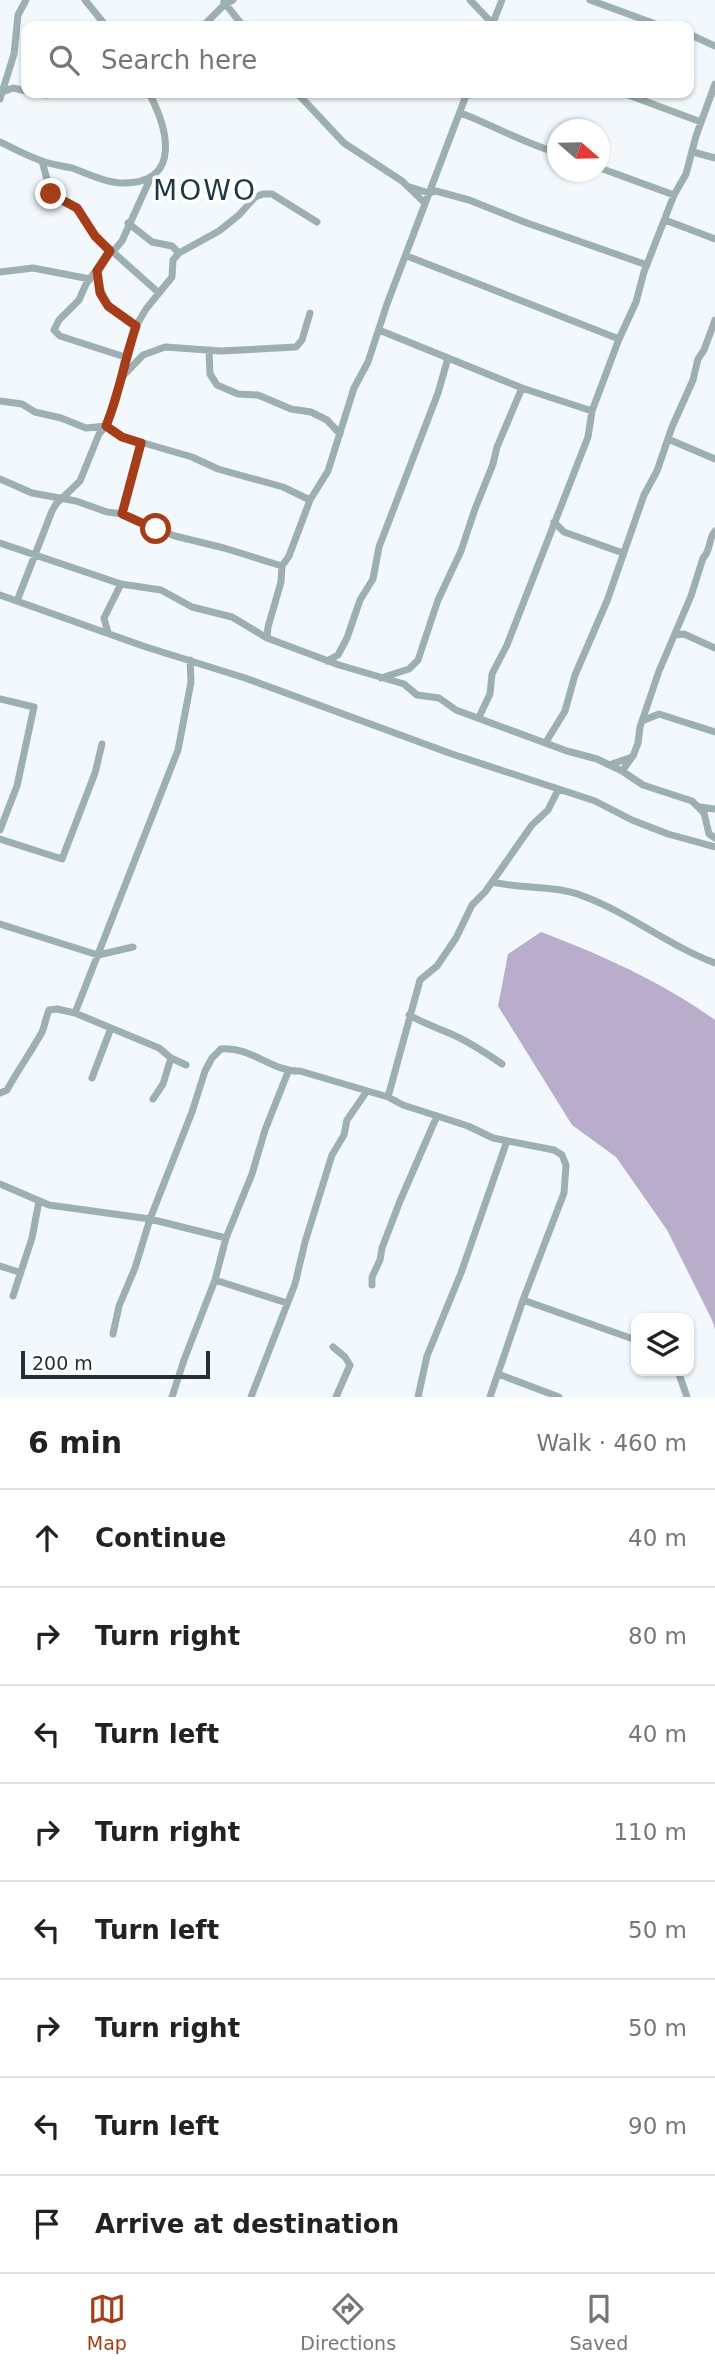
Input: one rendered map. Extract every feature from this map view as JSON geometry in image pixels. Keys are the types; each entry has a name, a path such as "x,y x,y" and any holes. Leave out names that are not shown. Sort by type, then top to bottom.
{"street":[{"path":"1,95 14,54 18,15 26,0"},
{"path":"86,0 102,21"},
{"path":"207,21 224,2 233,0"},
{"path":"470,0 489,21"},
{"path":"493,21 502,0"},
{"path":"590,0 647,21"},
{"path":"224,2 239,21"},
{"path":"694,36 715,46"},
{"path":"479,717 490,694 492,674 507,645 588,437 592,411 636,302 674,195 686,174 715,85"},
{"path":"1,95 13,88 21,90"},
{"path":"125,357 55,334 54,330 56,323 79,300 110,251 122,241 151,177 160,169 165,159 166,145 159,112 152,98"},
{"path":"302,98 344,143 410,187 425,203"},
{"path":"267,638 279,591 282,566 289,555 310,500 328,471 355,388 368,362 466,98"},
{"path":"636,98 701,122"},
{"path":"461,113 547,150"},
{"path":"0,142 42,161 122,183 151,177"},
{"path":"693,152 715,158"},
{"path":"42,161 51,194 77,208 95,236 159,293"},
{"path":"610,173 674,195"},
{"path":"410,187 436,191 480,204 647,265"},
{"path":"17,601 52,510 80,481 99,434 106,426 116,401 125,357 136,326 172,277 173,260 179,253 219,231 239,215 255,197 263,194 272,194 317,222"},
{"path":"665,220 715,239"},
{"path":"128,223 152,242 172,246 179,253"},
{"path":"407,256 619,339"},
{"path":"0,272 33,268 90,279"},
{"path":"97,271 103,299 115,312 136,326"},
{"path":"122,377 143,355 153,349 175,346 221,351 296,347 302,340 310,313"},
{"path":"546,742 565,711 575,675 607,601 644,495 657,471 715,320"},
{"path":"379,330 522,388 592,411"},
{"path":"209,350 210,374 217,385 238,394 258,395 291,409 311,412 332,424 340,434"},
{"path":"327,661 338,655 360,600 373,579 379,547 438,393 448,358"},
{"path":"381,678 415,665 440,594 461,551 494,464 495,452 522,388"},
{"path":"0,401 22,404 35,412 86,428 106,426"},
{"path":"332,424 345,422"},
{"path":"106,426 122,437 283,487 310,500"},
{"path":"668,439 715,459"},
{"path":"122,514 141,443"},
{"path":"0,479 32,493 122,514 175,536 282,566"},
{"path":"554,522 564,532 623,553"},
{"path":"622,771 633,756 642,721 703,558 709,557 711,535 715,531"},
{"path":"0,543 121,584 161,590 192,607 232,617 267,638 327,661 404,684 417,695 439,698 456,710 609,765 643,785 679,795 700,807 715,809"},
{"path":"108,633 104,618 121,584"},
{"path":"0,596 245,678 452,754 595,801 668,835 715,847"},
{"path":"679,625 684,634"},
{"path":"259,634 268,627"},
{"path":"675,635 684,634 715,648"},
{"path":"338,655 339,665"},
{"path":"75,1013 178,750 190,692 190,660"},
{"path":"652,695 659,713 715,733"},
{"path":"0,699 34,707 17,786 0,830"},
{"path":"642,721 659,713"},
{"path":"0,839 62,859 95,773 102,744"},
{"path":"609,765 633,756"},
{"path":"388,1097 420,979 437,966 456,938 470,909 532,825 548,810 558,790"},
{"path":"700,807 709,834 715,838"},
{"path":"492,882 509,886 557,889 582,896 715,963"},
{"path":"0,924 98,955 133,947"},
{"path":"0,1093 7,1090 33,1047 49,1010 75,1013 159,1048 186,1065"},
{"path":"409,1015 484,1051 502,1065"},
{"path":"92,1078 111,1028"},
{"path":"113,1334 119,1306 205,1071 221,1049 241,1050 288,1072 300,1071 388,1097 507,1141 554,1150 562,1155 566,1166 564,1194 523,1300 490,1397"},
{"path":"153,1099 163,1084 172,1058"},
{"path":"172,1397 215,1280 226,1238 288,1072"},
{"path":"251,1397 300,1269 305,1242 327,1169 344,1135 348,1120 368,1091"},
{"path":"372,1285 372,1277 400,1201 437,1116"},
{"path":"418,1397 427,1356 461,1273 507,1141"},
{"path":"0,1184 63,1208 150,1219 226,1238"},
{"path":"13,1296 32,1238 39,1201"},
{"path":"0,1266 19,1272"},
{"path":"215,1280 287,1303"},
{"path":"523,1300 631,1338"},
{"path":"333,1347 345,1357 349,1365 336,1397"},
{"path":"498,1374 559,1397"},
{"path":"680,1376 687,1397"}],"shaded area":[{"path":"541,932 631,970 674,993 715,1020 715,1329 667,1230 616,1157 572,1125 498,1006 508,954"}],"district":[{"name":"MOWO","path":"205,190"}],"route":[{"path":"51,194 74,205 95,236 110,251 97,271 100,293 108,306 136,326 125,357 116,401 106,426 122,437 141,443 122,514 156,529"}]}
